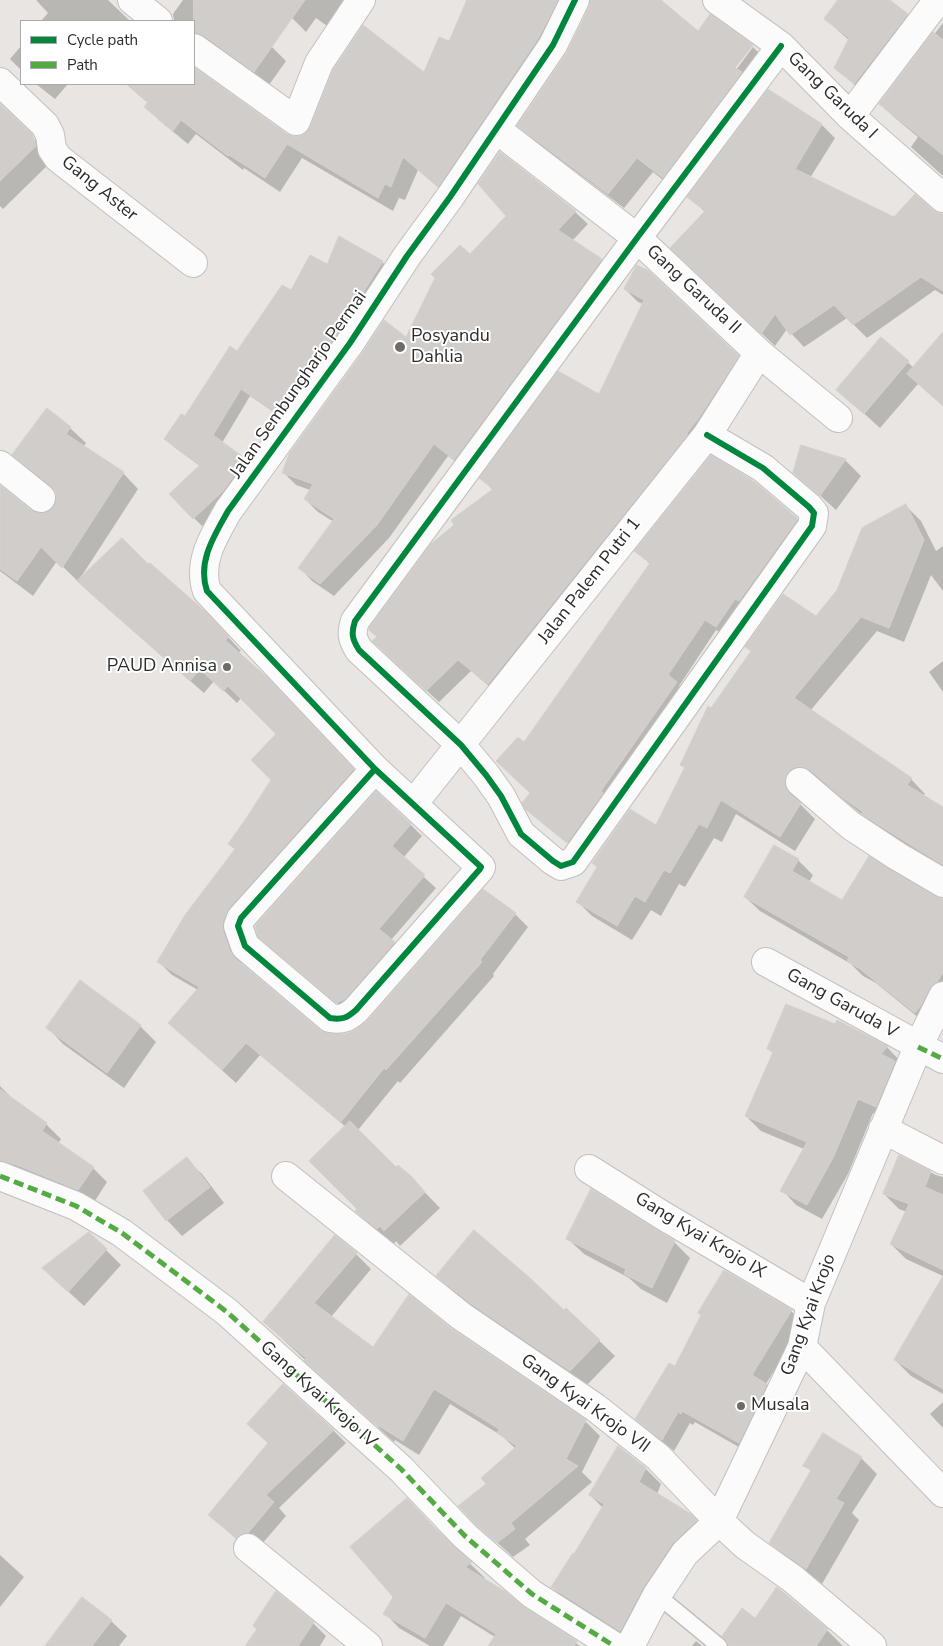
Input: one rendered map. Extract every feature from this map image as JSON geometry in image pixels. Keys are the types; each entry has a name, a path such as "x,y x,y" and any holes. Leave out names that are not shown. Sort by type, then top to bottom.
{"street":[{"path":"195,49 296,121 319,63 361,0"},
{"name":"Jalan Sembungharjo Permai","path":"375,769 241,918 238,926 245,946 330,1018 338,1020 347,1018 356,1010 480,869 480,866 375,769 207,590 204,582 205,561 212,540 228,511 350,343 407,256 450,197 553,45 575,0"},
{"name":"Gang Garuda I","path":"717,0 781,46 850,116 943,198"},
{"path":"850,116 938,0"},
{"path":"706,435 762,468 809,507 814,513 812,526 573,862 561,866 521,834 501,796 486,774 461,745 359,650 354,643 351,631 355,621 781,46"},
{"name":"Gang Aster","path":"0,82 45,125 50,135 52,149 58,158 193,263"},
{"name":"Gang Garuda II","path":"496,129 637,238 759,352 838,418"},
{"name":"Jalan Palem Putri 1","path":"413,804 706,435 759,352"},
{"path":"0,465 41,498"},
{"path":"800,782 850,825 943,883"},
{"name":"Gang Garuda V","path":"766,962 943,1059"},
{"name":"Gang Kyai Krojo","path":"630,1646 657,1594 686,1553 720,1521 802,1347 811,1303 918,1047 943,996"},
{"path":"883,1129 943,1160"},
{"name":"Gang Kyai Krojo IX","path":"590,1169 662,1215 811,1303"},
{"name":"Gang Kyai Krojo IV","path":"0,1176 76,1206 122,1233 227,1312 400,1469 465,1536 524,1588 614,1646"},
{"name":"Gang Kyai Krojo VII","path":"286,1176 461,1316 596,1408 658,1457 745,1544 793,1579 872,1646"},
{"path":"802,1347 943,1493"},
{"path":"248,1548 368,1646"}],"lane":[{"path":"657,1594 719,1646"}],"building":[{"path":"194,0 305,0 254,72 203,35 195,33"},
{"path":"467,0 558,0 539,37 438,187 403,157 391,187 385,184 378,198 287,144 265,178 228,156 181,120 173,131 144,107 148,102 128,85 195,85 195,68 287,134 296,137 304,134 310,127 333,70 363,25 424,72 439,37 449,41"},
{"path":"590,0 661,0 698,31 710,14 753,45 735,68 742,72 663,178 637,158 608,194 517,126 566,54 589,7"},
{"path":"838,0 890,0 908,14 854,84 834,68 849,38 824,19"},
{"path":"933,32 943,40 943,155 879,104"},
{"path":"768,89 822,124 795,169 894,217 915,194 933,210 943,215 943,291 921,277 853,325 834,305 790,335 775,314 761,334 670,248 705,211 687,197"},
{"path":"0,104 32,134 36,146 0,181"},
{"path":"500,152 576,211 558,230 602,259 454,460 434,444 377,525 320,584 298,568 334,519 304,499 313,484 282,473 289,454 384,320 406,337 435,278 431,274 460,245 470,254 506,216 478,184"},
{"path":"339,236 383,261 337,334 279,415 241,389 213,435 246,459 223,491 193,519 169,494 200,465 164,439 181,414 185,416 230,346 237,351 282,285 291,290 310,255 327,264"},
{"path":"637,265 649,271 739,356 686,434 688,434 488,684 458,660 426,691 372,641 377,637 369,628 431,544 454,525 451,520 493,489 479,478 558,371 599,394 644,300 624,289"},
{"path":"943,332 943,405 907,374"},
{"path":"881,337 909,361 864,414 836,390"},
{"path":"47,408 71,427 66,434 124,472 62,568 41,547 17,581 0,569 0,485 31,510 38,513 47,512 53,507 56,493 51,486 12,455"},
{"path":"801,445 846,459 820,496 793,473"},
{"path":"711,455 755,482 797,520 739,601 735,599 716,627 705,620 668,675 677,682 601,791 603,793 567,843 525,809 522,803 530,793 496,761 518,737 524,742 650,563 634,551"},
{"path":"906,504 924,540 889,628 861,617 794,698 912,778 907,785 943,807 943,865 861,814 863,812 810,770 803,767 795,767 788,772 785,779 785,787 801,803 780,837 721,800 707,828 699,824 670,873 664,870 645,902 635,896 617,926 576,902 597,867 592,863 630,809 656,825 685,767 680,765 708,706 711,708 751,651 745,647 783,594 816,616 837,590 862,528"},
{"path":"122,538 148,564 150,563 207,613 229,637 225,640 269,679 354,769 229,908 223,921 223,931 230,951 235,958 320,1030 328,1033 345,1034 355,1030 368,1020 483,889 516,913 480,960 482,962 386,1070 384,1068 341,1122 246,1043 222,1070 168,1023 199,987 157,962 185,915 235,849 228,844 271,780 251,760 276,734 228,686 223,691 200,669 190,681 77,581"},
{"path":"376,791 411,824 392,846 425,875 379,929 395,942 345,999 336,1003 258,937 255,926"},
{"path":"774,845 799,859 792,871 842,900 869,856 943,899 943,972 937,982 929,989 915,1013 860,969 847,961 849,957 744,897"},
{"path":"80,980 141,1025 107,1073 46,1028"},
{"path":"786,1004 835,1024 837,1020 888,1046 881,1054 895,1061 876,1107 858,1099 833,1158 807,1205 780,1191 807,1142 745,1116 773,1052 767,1049"},
{"path":"0,1089 47,1123 42,1131 94,1167 78,1190 17,1165 0,1161"},
{"path":"350,1121 396,1167 398,1165 412,1177 425,1192 384,1231 380,1226 377,1229 355,1211 357,1209 309,1161"},
{"path":"899,1155 931,1171 925,1187 943,1195 943,1270 890,1244 909,1204 883,1194"},
{"path":"187,1157 210,1187 166,1221 143,1191"},
{"path":"591,1189 675,1241 652,1288 624,1274 626,1269 566,1239"},
{"path":"474,1230 564,1310 566,1308 600,1340 570,1371 470,1303 436,1276"},
{"path":"89,1232 107,1249 68,1292 42,1268"},
{"path":"335,1235 357,1253 314,1303 373,1347 409,1294 452,1329 586,1420 566,1459 578,1466 511,1523 515,1529 497,1543 458,1506 486,1484 481,1478 517,1446 497,1433 499,1429 434,1389 403,1441 378,1427 304,1361 306,1358 263,1322"},
{"path":"724,1270 792,1310 752,1375 767,1384 739,1443 682,1411 681,1414 678,1412 662,1440 635,1419 669,1363 675,1366 701,1315 698,1313"},
{"path":"943,1276 943,1389 894,1360"},
{"path":"283,1384 334,1430 266,1495 274,1502 248,1533 236,1538 208,1515 268,1443 247,1424"},
{"path":"823,1433 862,1457 836,1499 844,1503 806,1569 769,1543 811,1470 803,1466"},
{"path":"618,1446 646,1468 639,1482 691,1514 697,1520 672,1544 643,1588 620,1631 551,1587 574,1554 604,1504 589,1495"},
{"path":"407,1498 433,1526 472,1562 465,1567 506,1592 524,1607 577,1641 574,1646 488,1646 496,1634 446,1603 425,1638 383,1614 393,1597 350,1547"},
{"path":"777,1587 828,1629 816,1646 728,1646 728,1642 722,1636 742,1608 755,1618"},
{"path":"276,1591 314,1622 298,1646 245,1646 257,1629 253,1626"},
{"path":"82,1597 112,1620 92,1646 45,1646"}],"marked path":[{"path":"918,1047 943,1059"},
{"path":"0,1176 76,1206 122,1233 227,1312 401,1469 465,1536 532,1594 614,1646"}],"cycle path":[{"path":"375,769 241,918 238,926 245,946 330,1018 344,1018 356,1010 481,867 375,769 207,591 204,570 208,550 228,511 350,343 407,256 450,197 553,45 575,0"},
{"path":"707,435 763,468 809,507 814,513 812,526 573,862 561,866 521,834 501,796 461,745 359,650 353,636 355,621 781,46"}],"place":[{"name":"Posyandu Dahlia","path":"400,347"},
{"name":"PAUD Annisa","path":"227,667"},
{"name":"Musala","path":"741,1406"}]}
